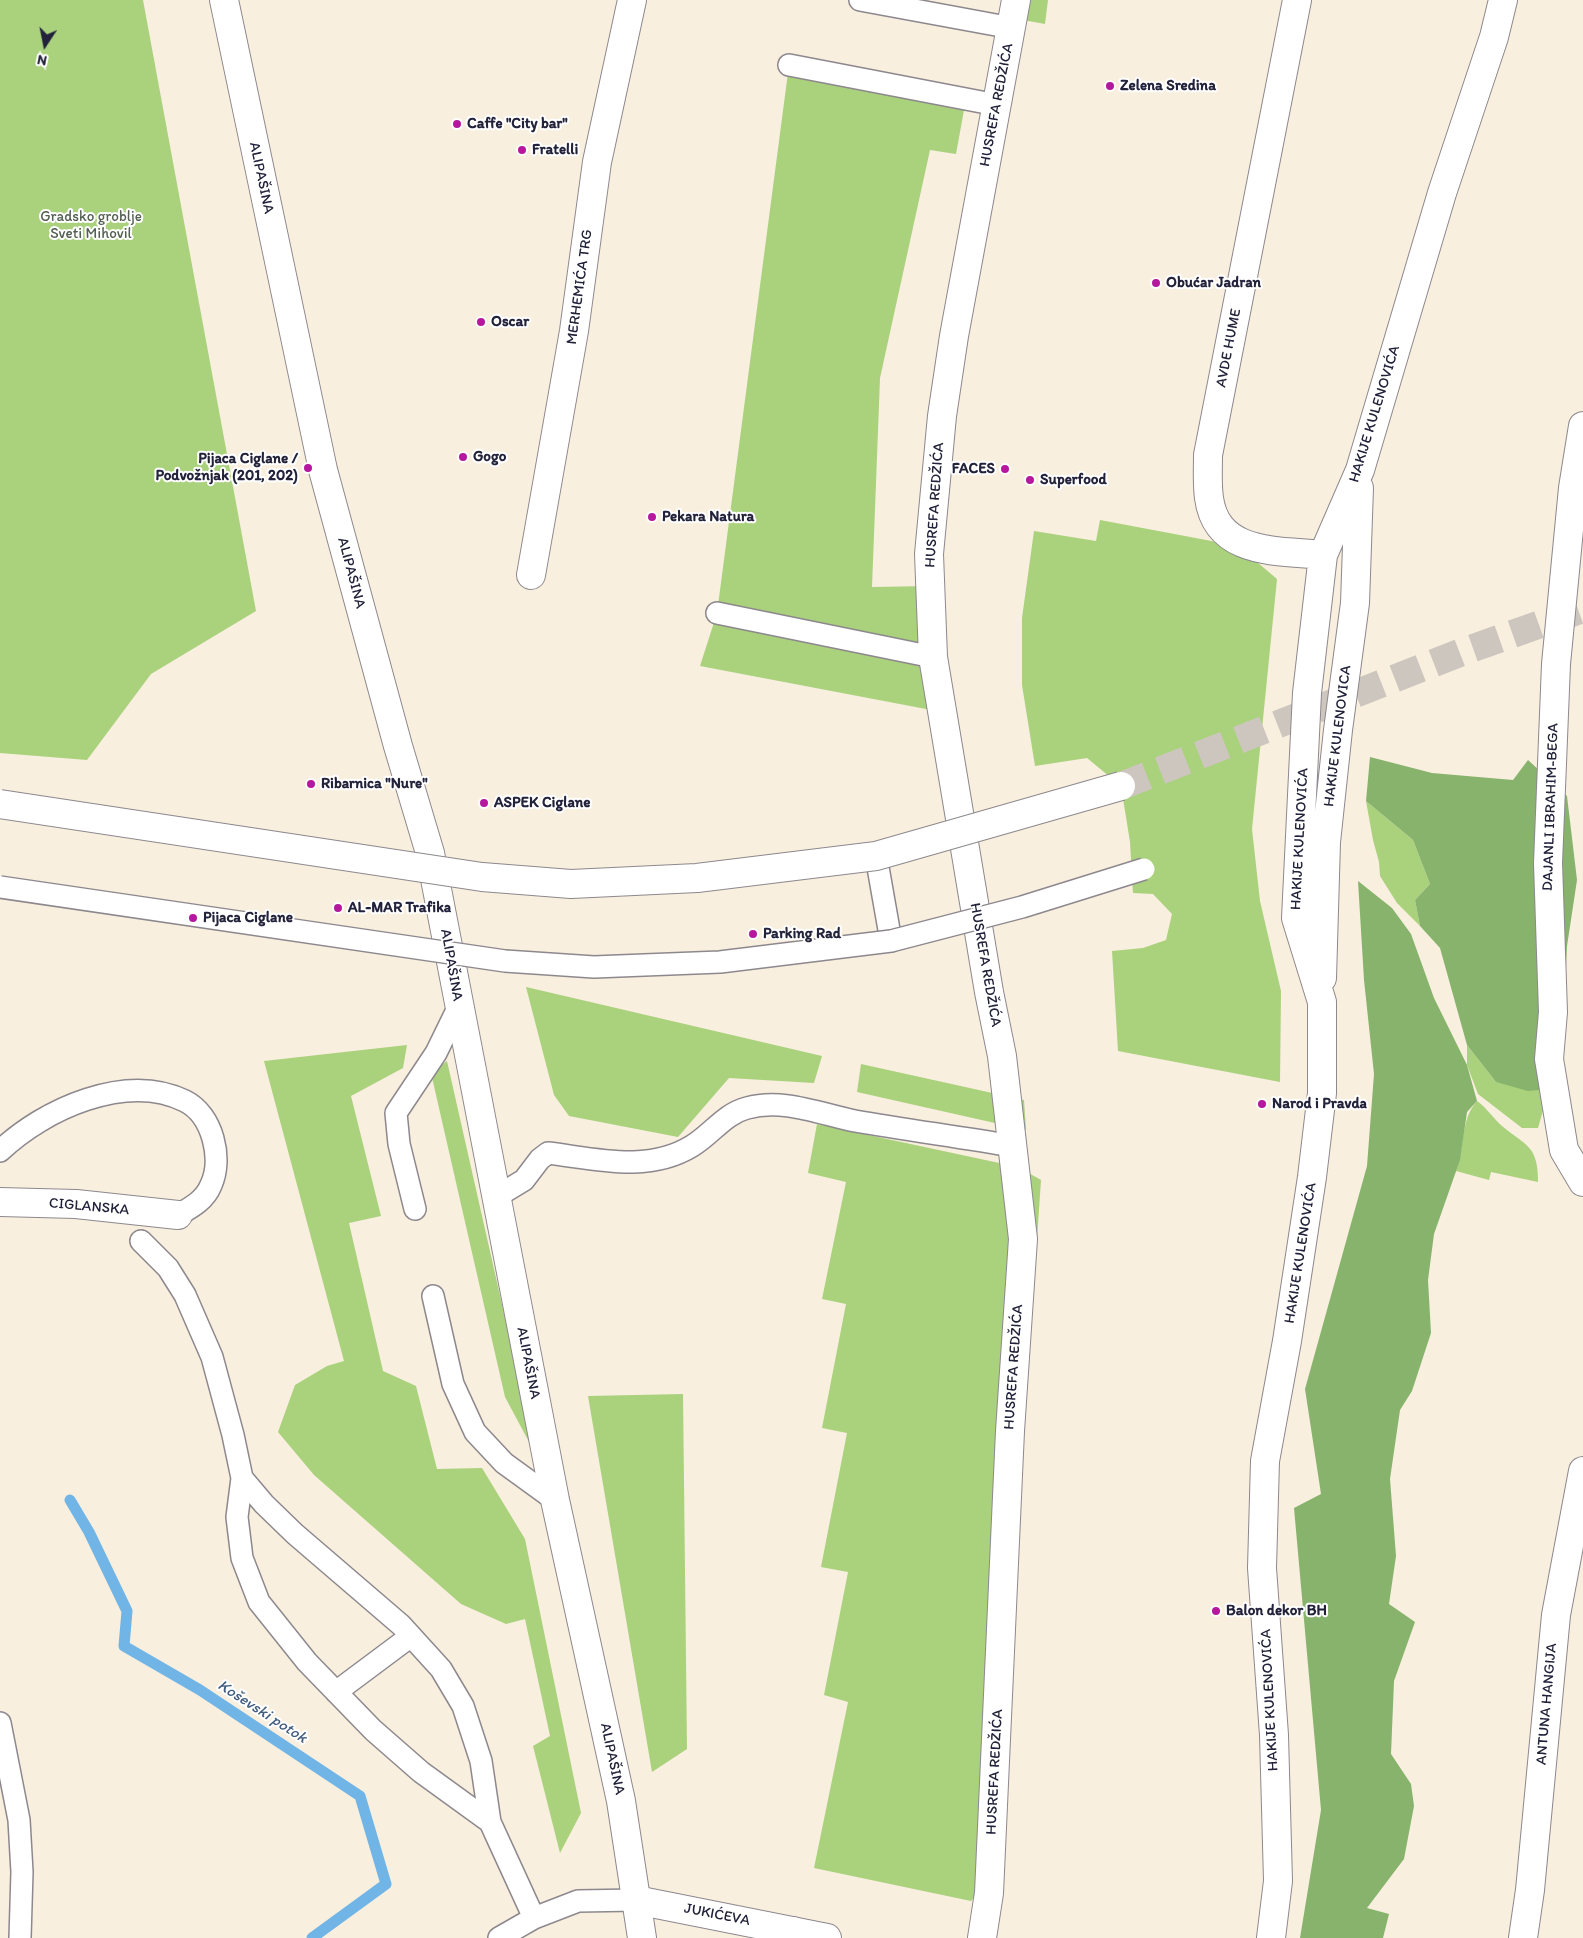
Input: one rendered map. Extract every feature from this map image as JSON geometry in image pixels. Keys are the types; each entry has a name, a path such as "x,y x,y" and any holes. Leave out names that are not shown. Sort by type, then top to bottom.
{"street":[{"name":"ALIPAŠINA","path":"224,0 323,470 398,746 430,853 458,1008 555,1500 621,1800 642,1938"},
{"name":"MERHEMIĆA TRG","path":"531,575 574,331 597,162 632,0"},
{"name":"HUSREFA REDŽIĆA","path":"982,1938 988,1893 1010,1431 1023,1239 1002,1056 988,992 934,657 929,554 942,416 954,336 1016,0"},
{"name":"AVDE HUME","path":"1297,0 1208,455 1209,498 1217,525 1239,543 1254,547 1323,555"},
{"name":"HAKIJE KULENOVIĆA","path":"1272,1938 1278,1880 1274,1734 1262,1568 1265,1461 1287,1341 1312,1177 1322,1093 1322,1002 1296,918 1307,693 1323,555 1360,470 1442,193 1494,37 1503,0"},
{"name":"DAJANLI IBRAHIM-BEGA","path":"1583,426 1572,488 1556,664 1548,863 1553,1012 1549,1058 1564,1150 1583,1182"},
{"name":"HAKIJE KULENOVICA","path":"1322,1002 1326,842 1338,730 1355,603 1360,470"},
{"path":"0,804 442,872 571,884 697,878 876,856 1121,786"},
{"name":"CIGLANSKA","path":"0,1202 76,1204 178,1215"},
{"name":"ANTUNA HANGIJA","path":"1523,1938 1530,1890 1556,1615 1583,1471"},
{"name":"JUKIĆEVA","path":"636,1900 781,1934 827,1938"}],"lane":[{"path":"860,0 1012,28"},
{"path":"789,65 997,106"},
{"path":"717,613 934,657"},
{"path":"876,856 892,941"},
{"path":"0,887 505,961 594,967 720,962 892,941 1022,907 1144,869"},
{"path":"415,1209 399,1144 396,1112 436,1054 458,1008"},
{"path":"0,1151 38,1120 67,1107 105,1094 130,1091 157,1092 186,1102 206,1120 213,1140 217,1167 211,1186 199,1204 178,1215"},
{"path":"496,1197 524,1180 540,1159 548,1153 637,1163 669,1157 691,1147 712,1133 726,1116 748,1108 776,1105 798,1107 856,1121 1012,1146"},
{"path":"141,1241 168,1268 185,1295 212,1357 233,1435 242,1478 237,1516 242,1558 259,1602 307,1662 373,1730 421,1772 490,1822"},
{"path":"433,1296 453,1384 475,1432 504,1462 555,1500"},
{"path":"242,1478 264,1504 295,1534 411,1636 442,1669 463,1706 481,1761 490,1822 534,1918"},
{"path":"336,1692 411,1636"},
{"path":"0,1724 19,1820 22,1872 20,1938"},
{"path":"499,1938 534,1918 578,1901 636,1900"}],"green space":[{"name":"Gradsko groblje Sveti Mihovil","path":"0,0 143,0 256,611 151,674 87,760 0,753"},
{"path":"1025,0 1048,0 1045,24 1023,20"},
{"path":"789,65 966,99 956,154 930,150 880,378 872,587 931,586 947,713 700,666 717,613"},
{"path":"1100,520 1238,546 1277,579 1252,829 1260,901 1281,991 1280,1082 1118,1051 1112,951 1143,948 1166,940 1172,914 1153,894 1133,893 1130,842 1121,786 1087,758 1035,766 1022,685 1022,618 1034,531 1096,541"},
{"path":"1370,757 1432,773 1513,780 1528,760 1567,796 1577,880 1567,946 1564,1009 1549,1089 1528,1091 1496,1082 1467,1045 1440,948 1420,926 1415,900 1430,884 1413,840 1366,801"},
{"path":"1366,801 1413,840 1430,884 1415,900 1420,926 1397,903 1380,876 1379,862"},
{"path":"1358,881 1392,908 1411,934 1434,998 1467,1065 1477,1101 1467,1112 1460,1160 1434,1234 1428,1280 1431,1333 1412,1391 1400,1410 1390,1479 1396,1556 1389,1604 1415,1622 1394,1681 1391,1754 1411,1784 1414,1806 1404,1859 1367,1908 1389,1914 1383,1938 1300,1938 1321,1810 1294,1508 1321,1494 1305,1389 1367,1166 1374,1074 1364,980"},
{"path":"526,987 822,1056 814,1083 729,1078 678,1137 569,1116 554,1095"},
{"path":"407,1045 403,1068 351,1096 381,1216 349,1223 383,1371 416,1386 437,1469 482,1468 525,1539 581,1813 560,1853 533,1746 550,1736 525,1619 506,1624 461,1604 314,1475 278,1432 295,1385 327,1366 344,1361 264,1061"},
{"path":"1467,1045 1496,1082 1549,1089 1538,1128 1522,1128 1478,1094 1467,1065"},
{"path":"447,1061 536,1455 505,1397 431,1073"},
{"path":"861,1064 1024,1100 1026,1130 857,1092"},
{"path":"1477,1101 1533,1153 1536,1160 1538,1182 1491,1172 1489,1180 1456,1171 1465,1125"},
{"path":"817,1124 1018,1167 1041,1180 994,1875 971,1901 814,1868 848,1702 824,1695 848,1572 821,1567 847,1433 822,1428 846,1304 822,1299 846,1182 808,1173"},
{"path":"683,1394 687,1749 652,1772 588,1396"}],"waterway":[{"name":"Koševski potok","path":"70,1500 89,1532 127,1611 124,1646 200,1690 360,1796 386,1884 312,1938"}],"tunnel":[{"path":"1121,786 1462,652 1583,609"}],"place":[{"name":"Zelena Sredina","path":"1110,86"},
{"name":"Caffe \"City bar\"","path":"457,124"},
{"name":"Fratelli","path":"522,150"},
{"name":"Obućar Jadran","path":"1156,283"},
{"name":"Oscar","path":"481,322"},
{"name":"Gogo","path":"463,457"},
{"name":"Pijaca Ciglane / Podvožnjak (201, 202)","path":"308,468"},
{"name":"FACES","path":"1005,469"},
{"name":"Superfood","path":"1030,480"},
{"name":"Pekara Natura","path":"652,517"},
{"name":"Ribarnica \"Nure\"","path":"311,784"},
{"name":"ASPEK Ciglane","path":"484,803"},
{"name":"AL-MAR Trafika","path":"338,908"},
{"name":"Pijaca Ciglane","path":"193,918"},
{"name":"Parking Rad","path":"753,934"},
{"name":"Narod i Pravda","path":"1262,1104"},
{"name":"Balon dekor BH","path":"1216,1611"}]}
